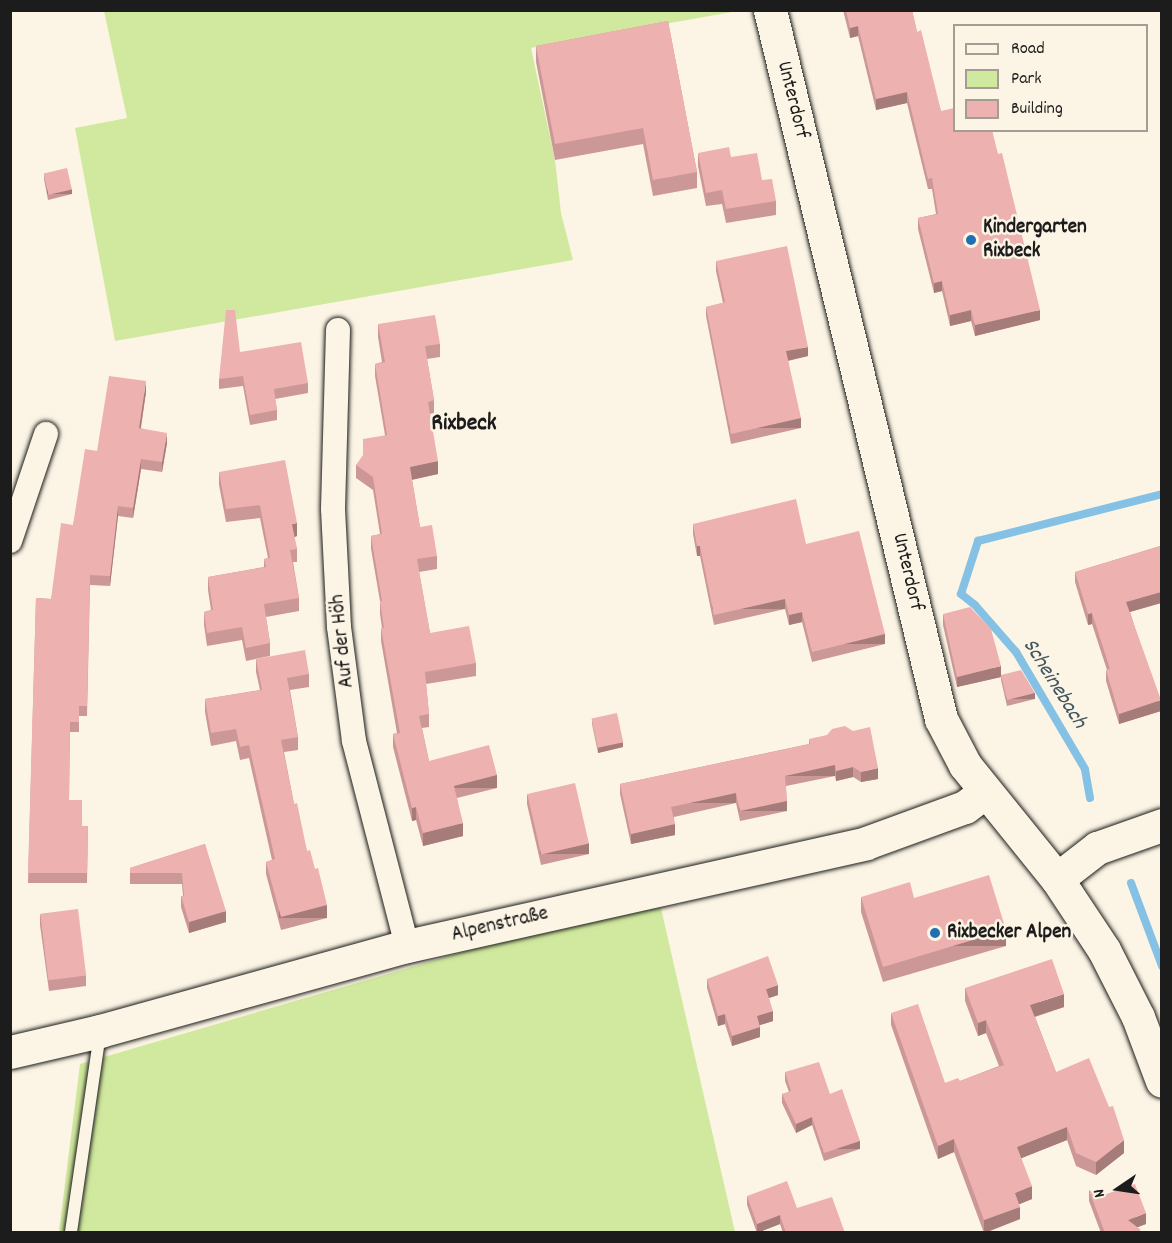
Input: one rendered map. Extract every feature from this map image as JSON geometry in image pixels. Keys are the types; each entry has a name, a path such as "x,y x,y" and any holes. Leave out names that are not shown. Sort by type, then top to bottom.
{"street":[{"name":"Unterdorf","path":"770,10 941,719 953,746 985,792 1057,879 1104,950 1138,1017 1161,1082"},
{"name":"Auf der Höh","path":"338,330 333,509 339,627 354,741 406,946"},
{"path":"10,541 46,434"},
{"name":"Alpenstraße","path":"10,1052 100,1031 406,946 866,843 966,807 985,792"},
{"path":"1057,879 1097,848 1161,825"}],"lane":[{"path":"71,1233 100,1031"}],"green space":[{"path":"743,10 531,48 555,160 561,213 573,260 115,341 75,128 127,118 104,11"},
{"path":"658,895 735,1232 59,1232 80,1064"}],"building":[{"name":"Kindergarten Rixbeck","path":"846,10 912,10 917,32 921,30 941,111 953,108 953,132 992,132 998,154 1002,153 1040,310 975,325 971,310 950,315 942,281 934,283 918,218 938,214 932,178 928,179 907,92 876,99 858,26 850,28"},
{"path":"668,21 697,172 653,180 643,128 555,144 536,46"},
{"path":"729,147 731,157 757,153 762,180 772,179 776,201 726,209 722,190 706,193 698,153"},
{"path":"67,168 72,189 49,195 44,173"},
{"path":"787,246 808,347 786,351 801,418 731,434 706,307 725,302 716,261"},
{"path":"226,310 235,310 240,352 301,342 308,383 274,389 277,410 250,415 243,376 219,379"},
{"path":"435,315 440,344 425,346 434,400 428,402 438,461 410,467 420,527 432,525 437,556 417,559 430,633 469,626 476,663 425,672 429,714 419,716 429,761 489,745 497,775 454,786 463,823 423,833 416,807 412,808 393,734 400,733 381,628 384,628 380,601 382,601 371,536 382,534 373,477 356,465 363,455 363,439 387,435 375,364 385,362 378,324"},
{"path":"109,376 146,381 139,428 167,433 162,462 141,459 133,508 118,506 110,576 90,575 87,706 79,706 79,722 70,722 69,800 82,800 82,826 88,826 87,873 28,873 36,598 51,599 61,523 73,525 85,449 97,451"},
{"path":"285,460 297,523 292,524 297,549 290,550 299,598 264,604 270,643 246,648 242,627 207,633 204,612 213,610 208,577 266,567 264,559 270,558 260,505 226,509 219,472"},
{"path":"796,499 806,544 859,531 885,634 812,652 802,612 789,615 785,599 714,615 700,546 697,546 693,524"},
{"path":"1161,546 1161,592 1126,602 1161,700 1119,714 1106,670 1110,669 1092,613 1088,614 1075,572"},
{"path":"970,607 991,629 1001,666 957,677 943,614"},
{"path":"305,650 309,674 287,678 298,737 281,740 294,804 297,803 307,851 310,850 315,869 318,868 327,905 281,917 266,862 275,859 249,745 240,747 236,729 211,733 205,699 262,690 256,659"},
{"path":"1021,670 1035,693 1007,700 1001,675"},
{"path":"617,713 623,742 598,748 592,718"},
{"path":"845,726 853,731 870,727 878,768 861,772 853,767 836,771 835,765 785,776 787,801 740,811 736,793 671,807 675,824 631,834 620,784 810,744 809,739 827,735 832,729"},
{"path":"575,783 589,843 541,854 527,794"},
{"path":"205,844 226,911 189,922 181,896 184,896 182,873 130,873 130,868"},
{"name":"Rixbecker Alpen","path":"989,875 1006,930 883,967 861,897 910,882 914,898"},
{"path":"78,909 86,976 48,980 40,914"},
{"path":"768,956 778,985 766,989 773,1011 757,1016 760,1027 732,1036 725,1014 718,1016 707,979"},
{"path":"1052,959 1064,994 1030,1005 1056,1072 1089,1058 1109,1107 1113,1106 1124,1140 1096,1162 1076,1153 1067,1127 1017,1147 1032,1186 1015,1193 1020,1207 984,1220 954,1139 938,1146 891,1013 918,1004 945,1083 958,1078 960,1081 1004,1065 986,1020 978,1023 965,988"},
{"path":"819,1062 830,1094 842,1089 860,1141 824,1153 812,1117 796,1124 782,1094 791,1091 785,1072"},
{"path":"787,1181 797,1208 832,1197 845,1233 786,1233 780,1215 757,1224 747,1196"},
{"path":"1135,1184 1146,1213 1128,1220 1141,1230 1133,1233 1105,1233 1089,1190 1098,1197"}],"waterway":[{"name":"Scheinebach","path":"1090,798 1085,769 1016,652 975,605 961,594 978,541 1162,494"},
{"path":"1131,883 1162,966"}],"place":[{"name":"Kindergarten Rixbeck","path":"971,240"},
{"name":"Rixbecker Alpen","path":"935,933"}],"district":[{"name":"Rixbeck","path":"464,425"}]}
